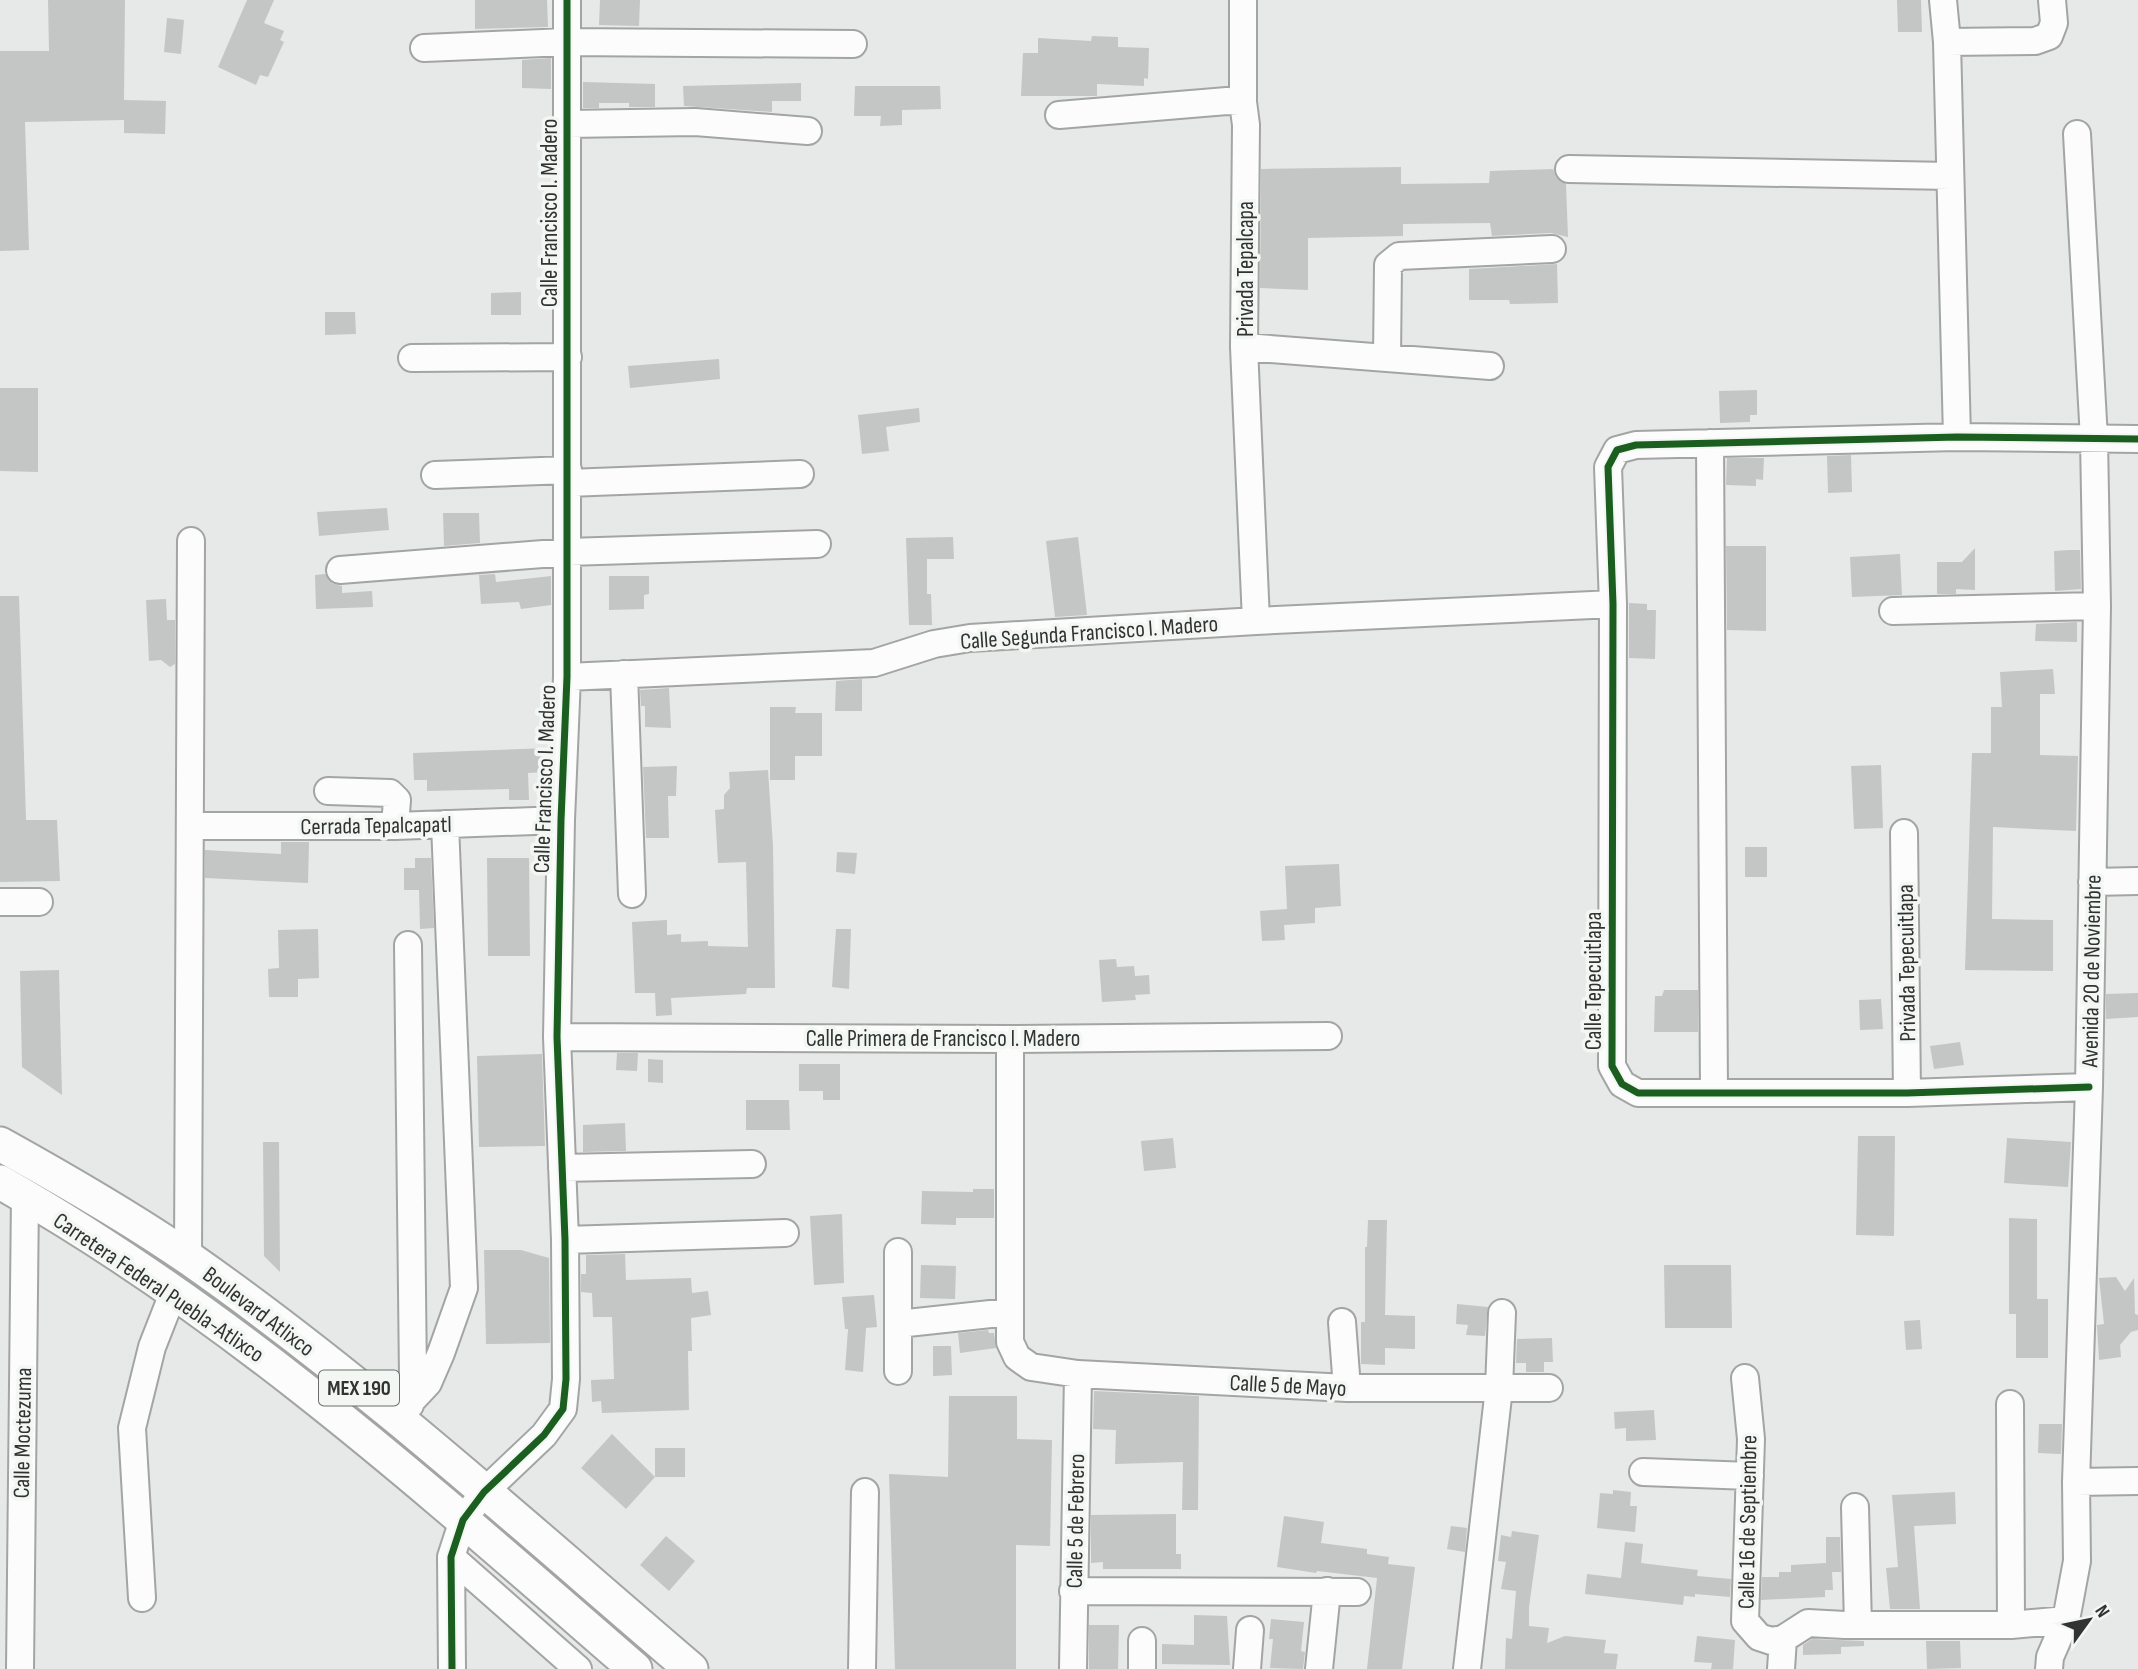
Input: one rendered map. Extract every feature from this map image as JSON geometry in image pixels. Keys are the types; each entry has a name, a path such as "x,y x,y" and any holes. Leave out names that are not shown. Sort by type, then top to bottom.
{"main road":[{"name":"Boulevard Atlixco","path":"0,1144 42,1167 188,1258 408,1411 484,1492 691,1669"},
{"name":"Carretera Federal Puebla-Atlixco","path":"13,1189 174,1291 274,1365 382,1451 635,1669"}],"street":[{"name":"Calle Francisco I. Madero","path":"452,1669 451,1557 463,1520 484,1492 544,1435 563,1409 566,1379 565,1240 557,1037 567,677 567,0"},
{"name":"Privada Tepalcapa","path":"1243,0 1243,102 1246,125 1244,347 1256,621"},
{"path":"1943,0 1947,41 1957,437"},
{"path":"1947,41 2035,41 2049,36 2054,23 2052,0"},
{"path":"424,48 566,42 853,44"},
{"path":"1059,115 1227,101 1243,102"},
{"path":"568,124 695,122 808,131"},
{"name":"Avenida 20 de Noviembre","path":"2049,1669 2050,1657 2066,1619 2077,1561 2076,1482 2089,1087 2097,606 2094,439 2077,134"},
{"path":"1569,169 1950,176"},
{"path":"1387,358 1388,265 1399,257 1552,249"},
{"path":"1244,347 1490,366"},
{"path":"412,358 568,357"},
{"path":"1714,1092 1710,443 1957,437 2138,439"},
{"name":"Calle Tepecuitlapa","path":"1710,443 1636,445 1617,450 1608,467 1613,604 1612,1066 1622,1084 1638,1093 1907,1093 2089,1087"},
{"path":"435,475 800,474"},
{"path":"188,1258 191,541"},
{"path":"340,570 568,552 817,544"},
{"name":"Calle Segunda Francisco I. Madero","path":"567,677 874,663 934,644 970,638 1613,604"},
{"path":"1894,611 2097,606"},
{"path":"624,674 632,894"},
{"path":"328,791 390,793 397,800 395,826"},
{"name":"Cerrada Tepalcapatl","path":"190,826 395,826 561,820"},
{"path":"408,1411 428,1383 464,1288 445,824"},
{"name":"Privada Tepecuitlapa","path":"1904,833 1907,1093"},
{"path":"2092,882 2138,881"},
{"path":"0,902 39,902"},
{"path":"408,945 408,1411"},
{"name":"Calle Primera de Francisco I. Madero","path":"557,1037 1010,1039 1328,1036"},
{"name":"Calle 5 de Mayo","path":"1010,1039 1010,1342 1017,1357 1031,1367 1078,1374 1347,1388 1549,1388"},
{"path":"562,1168 752,1164"},
{"name":"Calle Moctezuma","path":"13,1189 10,1610 20,1669"},
{"path":"565,1240 785,1233"},
{"path":"898,1252 898,1371"},
{"path":"142,1598 132,1428 152,1347 174,1291"},
{"path":"898,1324 1009,1312"},
{"path":"1467,1669 1499,1388 1502,1313"},
{"path":"1342,1322 1347,1388"},
{"name":"Calle 5 de Febrero","path":"1073,1669 1078,1374"},
{"name":"Calle 16 de Septiembre","path":"1745,1378 1751,1439 1745,1621 1759,1637 1771,1641 1783,1639"},
{"path":"2010,1404 2011,1625"},
{"path":"1643,1472 1750,1476"},
{"path":"2076,1482 2138,1481"},
{"path":"862,1669 865,1492"},
{"path":"1855,1507 1857,1625"},
{"path":"451,1557 578,1669"},
{"path":"1073,1591 1357,1592"},
{"path":"1319,1669 1327,1591"},
{"path":"1781,1669 1783,1639 1808,1623 2011,1625 2066,1619"},
{"path":"1247,1669 1250,1630"},
{"path":"1142,1641 1142,1669"}],"building":[{"path":"48,0 125,0 124,100 166,101 165,134 124,133 124,120 25,122 29,250 0,251 0,51 49,51"},
{"path":"247,0 274,0 264,23 284,31 280,40 284,42 268,77 260,75 256,85 218,67"},
{"path":"475,0 547,0 548,27 475,29"},
{"path":"600,0 640,0 639,26 599,25"},
{"path":"1897,0 1921,0 1922,32 1898,32"},
{"path":"167,18 184,20 181,54 164,52"},
{"path":"1092,36 1118,37 1118,47 1149,48 1148,79 1144,78 1144,86 1097,84 1097,96 1021,96 1023,53 1038,53 1038,38 1091,41"},
{"path":"551,58 551,89 522,88 522,60"},
{"path":"583,82 655,84 655,107 629,107 629,103 599,103 599,108 583,108"},
{"path":"801,83 801,101 772,101 772,112 684,106 683,86"},
{"path":"855,86 940,86 941,109 902,110 902,125 880,126 881,116 854,116"},
{"path":"1401,167 1401,184 1489,183 1490,171 1553,169 1556,177 1566,184 1568,237 1551,233 1492,236 1490,223 1403,224 1403,236 1308,238 1308,290 1260,288 1261,169"},
{"path":"1557,264 1558,303 1510,304 1509,300 1469,300 1469,269"},
{"path":"521,292 521,315 491,315 491,293"},
{"path":"325,312 355,312 356,334 325,335"},
{"path":"719,359 720,379 630,388 628,366"},
{"path":"0,388 38,388 38,472 0,471"},
{"path":"1757,390 1757,415 1750,415 1750,422 1720,423 1719,391"},
{"path":"919,408 920,422 886,427 889,451 862,454 858,415"},
{"path":"1851,455 1852,492 1828,493 1827,456"},
{"path":"1727,458 1764,458 1763,480 1756,479 1756,486 1726,485"},
{"path":"387,508 389,530 319,536 317,512"},
{"path":"443,513 479,513 480,543 444,546"},
{"path":"953,537 954,559 927,559 927,594 931,594 932,625 909,625 906,538"},
{"path":"1078,537 1087,615 1055,617 1046,541"},
{"path":"1726,546 1766,546 1766,631 1727,630"},
{"path":"1975,548 1975,590 1956,589 1956,594 1937,594 1937,562 1962,562"},
{"path":"2080,550 2081,589 2055,591 2054,551"},
{"path":"1900,554 1902,595 1852,597 1850,557"},
{"path":"325,574 333,584 342,586 342,593 372,591 373,607 316,609 315,575"},
{"path":"495,574 496,582 551,576 551,605 521,609 519,602 481,604 479,575"},
{"path":"609,576 649,576 649,594 644,595 644,609 609,610"},
{"path":"0,596 19,596 26,820 57,820 60,881 0,882"},
{"path":"166,599 167,620 175,620 175,664 170,667 161,660 149,661 146,600"},
{"path":"1629,603 1647,604 1647,610 1656,610 1655,659 1629,658"},
{"path":"2077,622 2077,642 2035,641 2036,624"},
{"path":"2053,669 2055,694 2040,694 2040,755 2078,756 2076,831 1993,827 1992,919 2053,920 2053,971 1965,970 1972,753 1991,753 1991,707 2002,707 2000,672"},
{"path":"862,679 862,711 835,711 836,681"},
{"path":"669,688 671,728 645,727 645,706 641,706 640,690"},
{"path":"770,707 796,707 795,713 822,713 822,756 795,756 795,780 770,780"},
{"path":"548,748 547,772 528,773 529,800 509,800 509,789 427,791 427,780 414,780 413,753"},
{"path":"1881,765 1883,828 1854,829 1851,766"},
{"path":"677,766 676,796 668,796 669,838 646,838 643,767"},
{"path":"768,770 773,846 775,988 747,988 746,994 671,998 672,1015 656,1016 655,993 635,993 632,922 667,920 667,935 681,934 681,942 708,941 708,946 748,947 746,862 718,863 715,810 724,809 724,795 730,788 729,772"},
{"path":"281,842 309,842 308,883 205,878 205,850 281,854"},
{"path":"1745,847 1767,847 1767,877 1745,877"},
{"path":"837,852 857,853 855,874 836,872"},
{"path":"415,858 431,858 434,928 420,929 419,890 404,890 404,868 415,868"},
{"path":"487,858 529,858 530,956 488,956"},
{"path":"1339,864 1341,906 1315,908 1315,923 1284,925 1285,940 1262,941 1260,911 1287,909 1285,866"},
{"path":"318,929 319,978 298,979 298,997 269,997 268,969 279,968 278,930"},
{"path":"836,929 851,929 849,989 832,987"},
{"path":"1116,959 1117,967 1134,966 1135,976 1149,975 1150,994 1135,995 1136,1000 1102,1002 1099,960"},
{"path":"59,970 62,1095 22,1067 20,971"},
{"path":"1664,990 1698,990 1698,1032 1654,1032 1655,996 1662,996"},
{"path":"2138,993 2138,1017 2106,1019 2106,994"},
{"path":"1881,999 1883,1029 1860,1030 1859,1000"},
{"path":"1960,1042 1964,1065 1934,1069 1930,1046"},
{"path":"617,1053 638,1053 637,1071 616,1070"},
{"path":"542,1054 545,1146 479,1147 477,1056"},
{"path":"648,1059 663,1060 663,1083 648,1082"},
{"path":"799,1064 840,1064 840,1100 823,1100 823,1091 799,1091"},
{"path":"746,1100 789,1100 790,1130 746,1130"},
{"path":"625,1123 626,1151 583,1152 583,1125"},
{"path":"1858,1136 1895,1136 1894,1236 1856,1235"},
{"path":"1173,1138 1176,1168 1144,1171 1141,1141"},
{"path":"2007,1138 2071,1142 2068,1187 2004,1183"},
{"path":"263,1142 279,1142 280,1272 264,1256"},
{"path":"973,1189 994,1189 994,1218 956,1218 956,1225 921,1224 922,1191 973,1192"},
{"path":"842,1214 844,1283 814,1285 810,1216"},
{"path":"2009,1218 2037,1219 2037,1299 2048,1299 2048,1358 2016,1358 2016,1314 2009,1314"},
{"path":"1368,1220 1387,1220 1385,1315 1415,1316 1415,1349 1385,1348 1385,1365 1361,1364"},
{"path":"484,1250 521,1250 549,1258 550,1343 486,1344"},
{"path":"625,1254 626,1280 691,1278 692,1293 708,1291 711,1315 691,1318 692,1351 688,1351 689,1410 602,1413 601,1401 592,1402 591,1380 614,1379 612,1317 593,1317 592,1293 581,1292 581,1274 586,1274 586,1255"},
{"path":"921,1265 956,1266 955,1299 920,1298"},
{"path":"1664,1265 1731,1265 1732,1328 1665,1328"},
{"path":"2116,1277 2125,1291 2134,1278 2138,1330 2131,1332 2120,1345 2121,1357 2099,1360 2097,1325 2104,1324 2099,1278"},
{"path":"874,1295 877,1327 866,1328 863,1372 845,1370 848,1329 845,1329 842,1297"},
{"path":"1457,1304 1488,1307 1485,1336 1466,1335 1468,1325 1456,1324"},
{"path":"1920,1320 1922,1349 1906,1350 1904,1321"},
{"path":"988,1330 989,1333 994,1333 996,1348 960,1353 958,1333"},
{"path":"1552,1338 1553,1362 1544,1362 1544,1372 1526,1372 1526,1363 1516,1363 1517,1339"},
{"path":"933,1346 951,1346 952,1375 933,1376"},
{"path":"1094,1391 1199,1396 1198,1510 1182,1510 1183,1462 1115,1464 1116,1430 1093,1429"},
{"path":"949,1396 1017,1396 1017,1439 1052,1440 1050,1546 1016,1545 1016,1669 895,1669 889,1474 948,1477"},
{"path":"1654,1410 1656,1440 1626,1441 1626,1428 1615,1429 1614,1412"},
{"path":"2039,1424 2062,1424 2061,1454 2038,1453"},
{"path":"612,1434 655,1477 626,1509 581,1468"},
{"path":"655,1448 685,1448 685,1477 655,1477"},
{"path":"1613,1490 1631,1492 1630,1506 1637,1506 1635,1532 1597,1528 1600,1493 1613,1494"},
{"path":"1955,1492 1956,1524 1914,1526 1920,1609 1890,1609 1886,1568 1898,1567 1892,1495"},
{"path":"1176,1514 1176,1554 1181,1554 1181,1569 1103,1569 1103,1562 1091,1563 1091,1515"},
{"path":"1284,1516 1324,1522 1321,1543 1367,1549 1367,1554 1389,1557 1388,1564 1415,1567 1402,1669 1367,1669 1377,1578 1277,1567"},
{"path":"1451,1526 1467,1528 1465,1552 1447,1549"},
{"path":"1512,1531 1539,1535 1529,1626 1549,1628 1547,1643 1565,1636 1606,1640 1604,1653 1618,1654 1616,1669 1505,1669 1506,1638 1512,1639 1516,1591 1501,1589 1506,1562 1498,1561 1501,1535 1511,1537"},
{"path":"666,1536 695,1561 669,1591 640,1565"},
{"path":"1826,1537 1840,1537 1841,1572 1832,1572 1833,1590 1825,1590 1825,1597 1761,1600 1762,1577 1779,1577 1779,1572 1791,1572 1791,1565 1826,1563"},
{"path":"1625,1542 1643,1544 1641,1563 1698,1570 1697,1576 1731,1579 1730,1597 1695,1594 1695,1597 1684,1596 1683,1605 1585,1594 1587,1574 1621,1578"},
{"path":"1194,1615 1227,1616 1230,1665 1162,1664 1162,1644 1194,1645"},
{"path":"1271,1619 1304,1622 1301,1651 1305,1652 1303,1669 1270,1668 1273,1639 1269,1639"},
{"path":"1089,1625 1119,1625 1118,1669 1089,1669"},
{"path":"1697,1636 1735,1640 1733,1669 1711,1669 1712,1663 1694,1662"},
{"path":"1812,1639 1864,1641 1864,1646 1841,1647 1841,1654 1803,1655 1803,1645"},
{"path":"1926,1641 1960,1641 1961,1668 1927,1669"}],"cycle path":[{"path":"452,1669 451,1557 463,1520 484,1492 544,1435 563,1409 566,1379 565,1240 557,1037 567,677 567,0"},
{"path":"2089,1087 1907,1093 1638,1093 1622,1084 1612,1066 1613,604 1608,467 1617,450 1636,445 1957,437 2138,439"}]}
